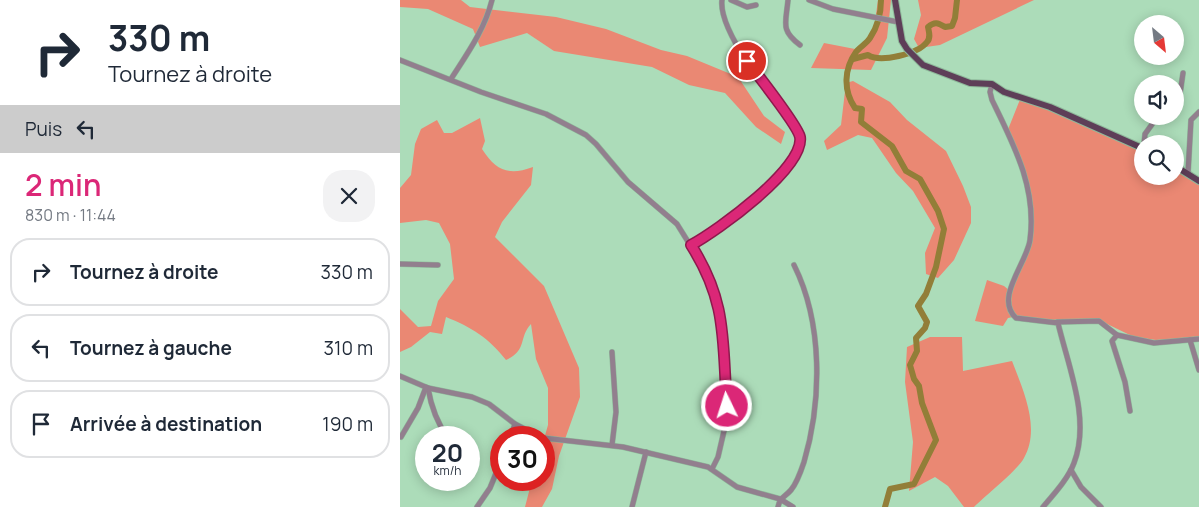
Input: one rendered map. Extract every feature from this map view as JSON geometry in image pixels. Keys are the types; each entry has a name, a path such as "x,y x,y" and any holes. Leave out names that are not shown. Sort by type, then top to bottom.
{"main road":[{"path":"896,0 900,36 909,51 923,65 970,83 992,84 1004,92 1050,107 1134,144"},
{"path":"1184,171 1199,181"}],"street":[{"path":"451,80 478,35 492,0"},
{"path":"691,245 730,221 788,166 799,148 800,139 795,126 740,52 721,14 722,0"},
{"path":"732,0 747,7 756,5"},
{"path":"788,0 786,30 790,38 800,45"},
{"path":"810,0 833,9 898,22"},
{"path":"400,60 546,114 586,135 628,182 671,217 691,245 715,289 722,326 727,418 718,457 712,469"},
{"path":"992,84 990,92 992,100 1023,166 1031,213 1028,251 1010,287 1008,307 1016,318 1057,322 1099,321 1117,335 1154,343 1199,339"},
{"path":"1188,173 1191,120 1199,112"},
{"path":"400,264 438,265"},
{"path":"778,507 780,499 791,491 804,462 817,377 809,305 805,288 794,265"},
{"path":"1042,507 1071,470 1078,443 1078,412 1057,322"},
{"path":"1117,335 1112,340 1125,382 1130,411"},
{"path":"1190,340 1199,370"},
{"path":"612,352 616,412 612,445"},
{"path":"400,376 427,388 472,397 501,412 519,426"},
{"path":"401,437 427,388"},
{"path":"427,388 430,403 440,426"},
{"path":"555,439 612,445 712,469 737,488 780,499 793,507"},
{"path":"632,507 646,452"},
{"path":"1071,470 1081,487 1101,507"},
{"path":"477,507 490,487"}],"shaded area":[{"path":"400,0 461,0 470,7 556,17 606,29 661,50 687,56 738,77 764,116 785,132 781,144 756,127 725,93 689,85 652,67 554,51 527,33 480,47 473,29 428,9 400,7"},
{"path":"878,0 891,0 887,38 871,70 811,68 824,43 855,49 873,35"},
{"path":"918,0 1034,0 940,45 919,48 914,39 921,15"},
{"path":"853,81 890,102 907,120 946,151 963,186 971,207 971,223 954,260 938,278 926,274 925,253 935,228 913,191 896,173 872,138 858,135 827,150 824,141 841,125 846,83"},
{"path":"1021,97 1134,143 1134,185 1184,185 1184,168 1199,177 1199,338 1156,340 1134,337 1103,322 1057,323 1055,325 1013,317 1008,318 1003,326 975,321 987,280 1004,286 1010,291 1030,239 1028,192 1007,132"},
{"path":"480,118 485,141 482,149 492,162 504,170 510,171 533,167 531,185 502,222 495,237 544,286 579,368 580,397 559,456 555,475 555,426 548,426 548,388 536,359 531,324 527,329 520,348 513,356 506,360 493,345 479,334 446,317 442,334 430,332 411,347 400,352 400,309 418,327 431,326 438,301 454,279 450,244 439,223 426,220 400,223 400,188 411,175 415,144 421,129 437,120 444,133 452,133"},
{"path":"930,337 962,337 963,371 1012,361 1025,397 1031,422 1031,434 1024,458 1008,476 974,507 964,507 948,486 935,477 909,491 913,442 905,382 907,347"},
{"path":"529,491 551,491 542,507 525,507"}],"waterway":[{"path":"881,0 880,15 875,29 869,40 856,52 849,65 846,80 848,94 855,108 862,109 861,122 892,146 906,171 920,179 938,211 944,229 936,267 926,294 918,306 927,322 925,328 916,338 917,351 910,365 914,379 919,386 922,403 936,440 914,484 890,489 885,507"},
{"path":"853,59 868,55 890,58 916,50 929,39 928,27 930,25 936,23 945,27 952,26 957,0"}],"route":[{"path":"727,406 720,311 710,277 691,245 730,221 788,166 799,148 800,139 795,126 747,61"}]}
